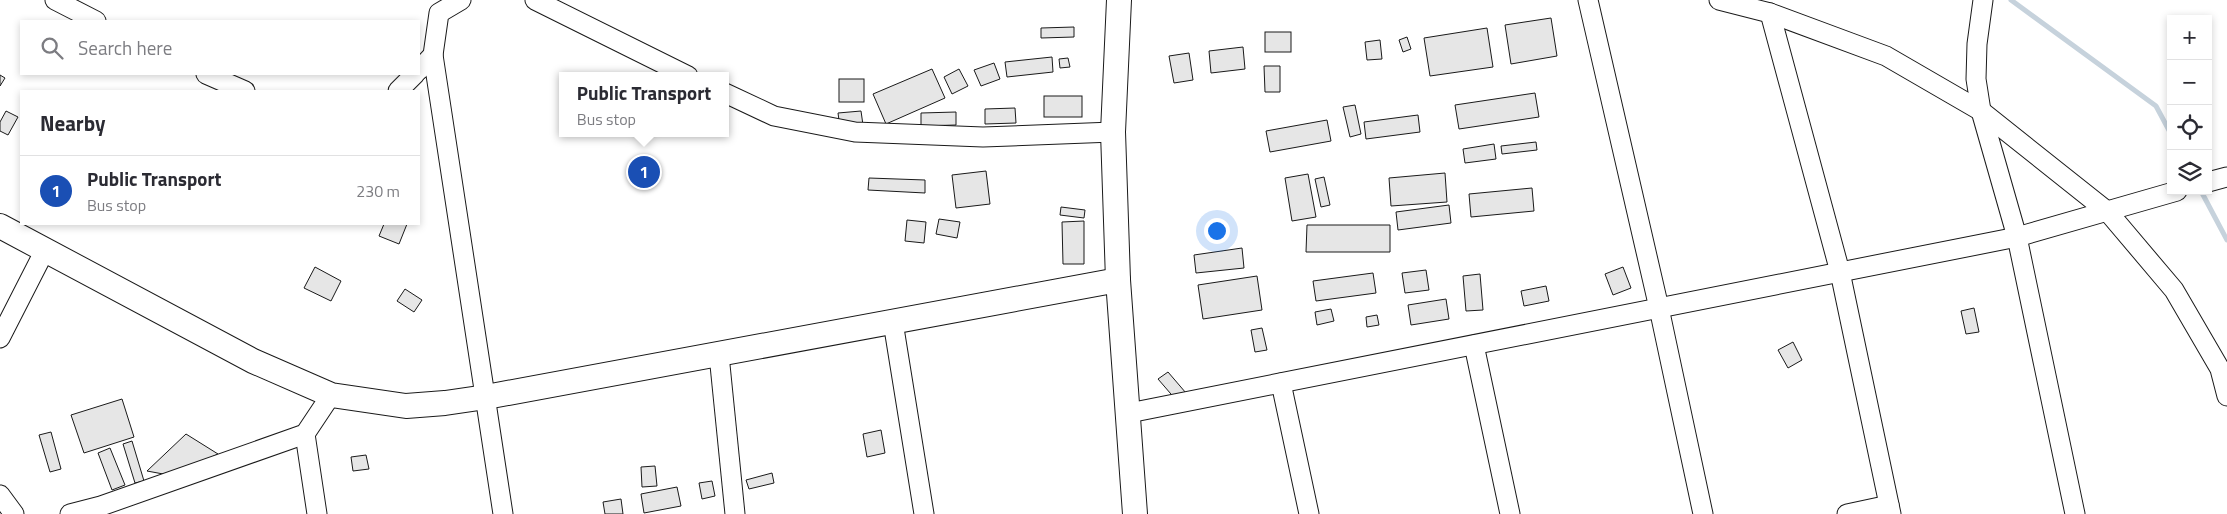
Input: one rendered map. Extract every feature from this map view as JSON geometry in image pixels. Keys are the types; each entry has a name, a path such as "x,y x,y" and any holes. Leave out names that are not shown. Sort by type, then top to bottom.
{"main road":[{"path":"1119,0 1113,132 1118,280 1135,514"},
{"path":"0,226 253,361 331,396 406,406 486,397 1118,280"}],"street":[{"path":"55,0 94,20"},
{"path":"461,0 439,13 433,55 503,514"},
{"path":"536,0 680,72"},
{"path":"1588,0 1659,308 1703,514"},
{"path":"1719,0 1770,13 1886,56 1981,111 2108,212 2174,290 2220,369 2227,396"},
{"path":"1983,0 1977,44 1976,79 1981,111 2017,237 2075,514"},
{"path":"1770,13 1840,272 1890,509 1848,514"},
{"path":"420,69 433,55"},
{"path":"208,75 243,90"},
{"path":"399,90 414,75"},
{"path":"729,95 774,116 855,132 984,137 1113,132"},
{"path":"2212,181 2227,177"},
{"path":"1129,413 2017,237 2167,194"},
{"path":"0,338 45,250"},
{"path":"893,322 924,514"},
{"path":"1474,345 1510,514"},
{"path":"719,355 735,514"},
{"path":"1281,383 1309,514"},
{"path":"70,514 102,510 305,434 331,396"},
{"path":"305,434 317,514"},
{"path":"0,495 14,514"}],"building":[{"path":"1551,18 1557,56 1511,64 1505,25"},
{"path":"1074,27 1074,37 1041,38 1041,28"},
{"path":"1487,28 1493,67 1430,76 1424,38"},
{"path":"1265,32 1291,32 1291,52 1265,52"},
{"path":"1407,37 1411,49 1403,52 1399,40"},
{"path":"1380,40 1382,59 1367,60 1365,42"},
{"path":"1243,47 1245,69 1211,73 1209,51"},
{"path":"1189,53 1193,80 1174,83 1169,56"},
{"path":"1052,57 1053,72 1007,77 1005,62"},
{"path":"1068,58 1070,67 1060,68 1059,59"},
{"path":"994,63 1000,79 981,86 974,70"},
{"path":"1264,66 1280,66 1280,92 1265,92"},
{"path":"932,69 945,98 886,124 873,94"},
{"path":"959,69 968,86 952,94 944,77"},
{"path":"0,75 5,78 0,86"},
{"path":"839,79 864,79 864,102 839,102"},
{"path":"1535,93 1539,117 1459,129 1455,105"},
{"path":"1044,96 1082,96 1082,117 1044,117"},
{"path":"1355,105 1361,134 1350,137 1343,107"},
{"path":"1015,108 1016,123 985,124 985,109"},
{"path":"6,111 18,117 8,135 0,131 0,122"},
{"path":"861,111 863,125 840,128 838,113"},
{"path":"956,112 956,125 921,126 921,113"},
{"path":"1418,115 1420,132 1366,139 1364,122"},
{"path":"1327,120 1331,141 1270,152 1266,131"},
{"path":"1536,142 1537,150 1502,154 1501,146"},
{"path":"1494,144 1496,159 1465,163 1463,149"},
{"path":"986,171 990,204 956,208 952,175"},
{"path":"1445,173 1447,202 1391,206 1389,178"},
{"path":"1308,174 1316,217 1292,221 1285,178"},
{"path":"1324,177 1330,205 1321,207 1315,179"},
{"path":"869,178 925,180 925,193 868,190"},
{"path":"1532,188 1534,211 1471,217 1469,194"},
{"path":"1449,205 1451,223 1398,230 1396,212"},
{"path":"1061,207 1085,210 1084,218 1060,215"},
{"path":"939,219 960,222 957,238 936,234"},
{"path":"907,220 926,222 924,243 905,241"},
{"path":"1084,221 1084,264 1063,264 1062,222"},
{"path":"384,225 407,225 399,244 379,236"},
{"path":"1307,225 1390,225 1390,252 1306,252"},
{"path":"1242,248 1244,268 1196,273 1194,255"},
{"path":"315,267 341,281 331,301 304,288"},
{"path":"1623,267 1631,288 1613,295 1605,274"},
{"path":"1426,270 1429,290 1405,293 1402,273"},
{"path":"1373,273 1376,293 1316,301 1313,281"},
{"path":"1480,274 1483,310 1466,311 1463,276"},
{"path":"1257,276 1262,310 1203,319 1198,285"},
{"path":"1546,286 1549,301 1524,306 1521,291"},
{"path":"405,289 422,300 414,312 397,301"},
{"path":"1446,299 1449,319 1411,325 1408,305"},
{"path":"1974,308 1979,332 1966,334 1961,311"},
{"path":"1331,309 1334,321 1317,325 1315,312"},
{"path":"1377,315 1379,325 1367,327 1366,317"},
{"path":"1262,328 1267,350 1255,352 1251,330"},
{"path":"1793,342 1802,360 1788,368 1778,350"},
{"path":"1168,372 1186,393 1177,401 1158,379"},
{"path":"122,399 134,437 84,453 71,415"},
{"path":"881,430 885,453 867,457 863,434"},
{"path":"51,432 61,469 50,472 39,435"},
{"path":"186,434 218,454 174,476 147,471"},
{"path":"132,441 144,481 135,483 123,444"},
{"path":"110,448 125,485 112,490 98,453"},
{"path":"366,455 369,469 353,471 351,457"},
{"path":"655,466 657,486 642,487 641,467"},
{"path":"772,473 774,483 749,489 746,480"},
{"path":"712,481 715,496 702,499 699,483"},
{"path":"677,487 681,506 644,513 641,494"},
{"path":"621,499 623,514 605,514 603,502"}],"waterway":[{"path":"2011,0 2156,106 2167,127"},
{"path":"2203,195 2227,240"}],"place":[{"name":"Public Transport","path":"644,172"}]}
